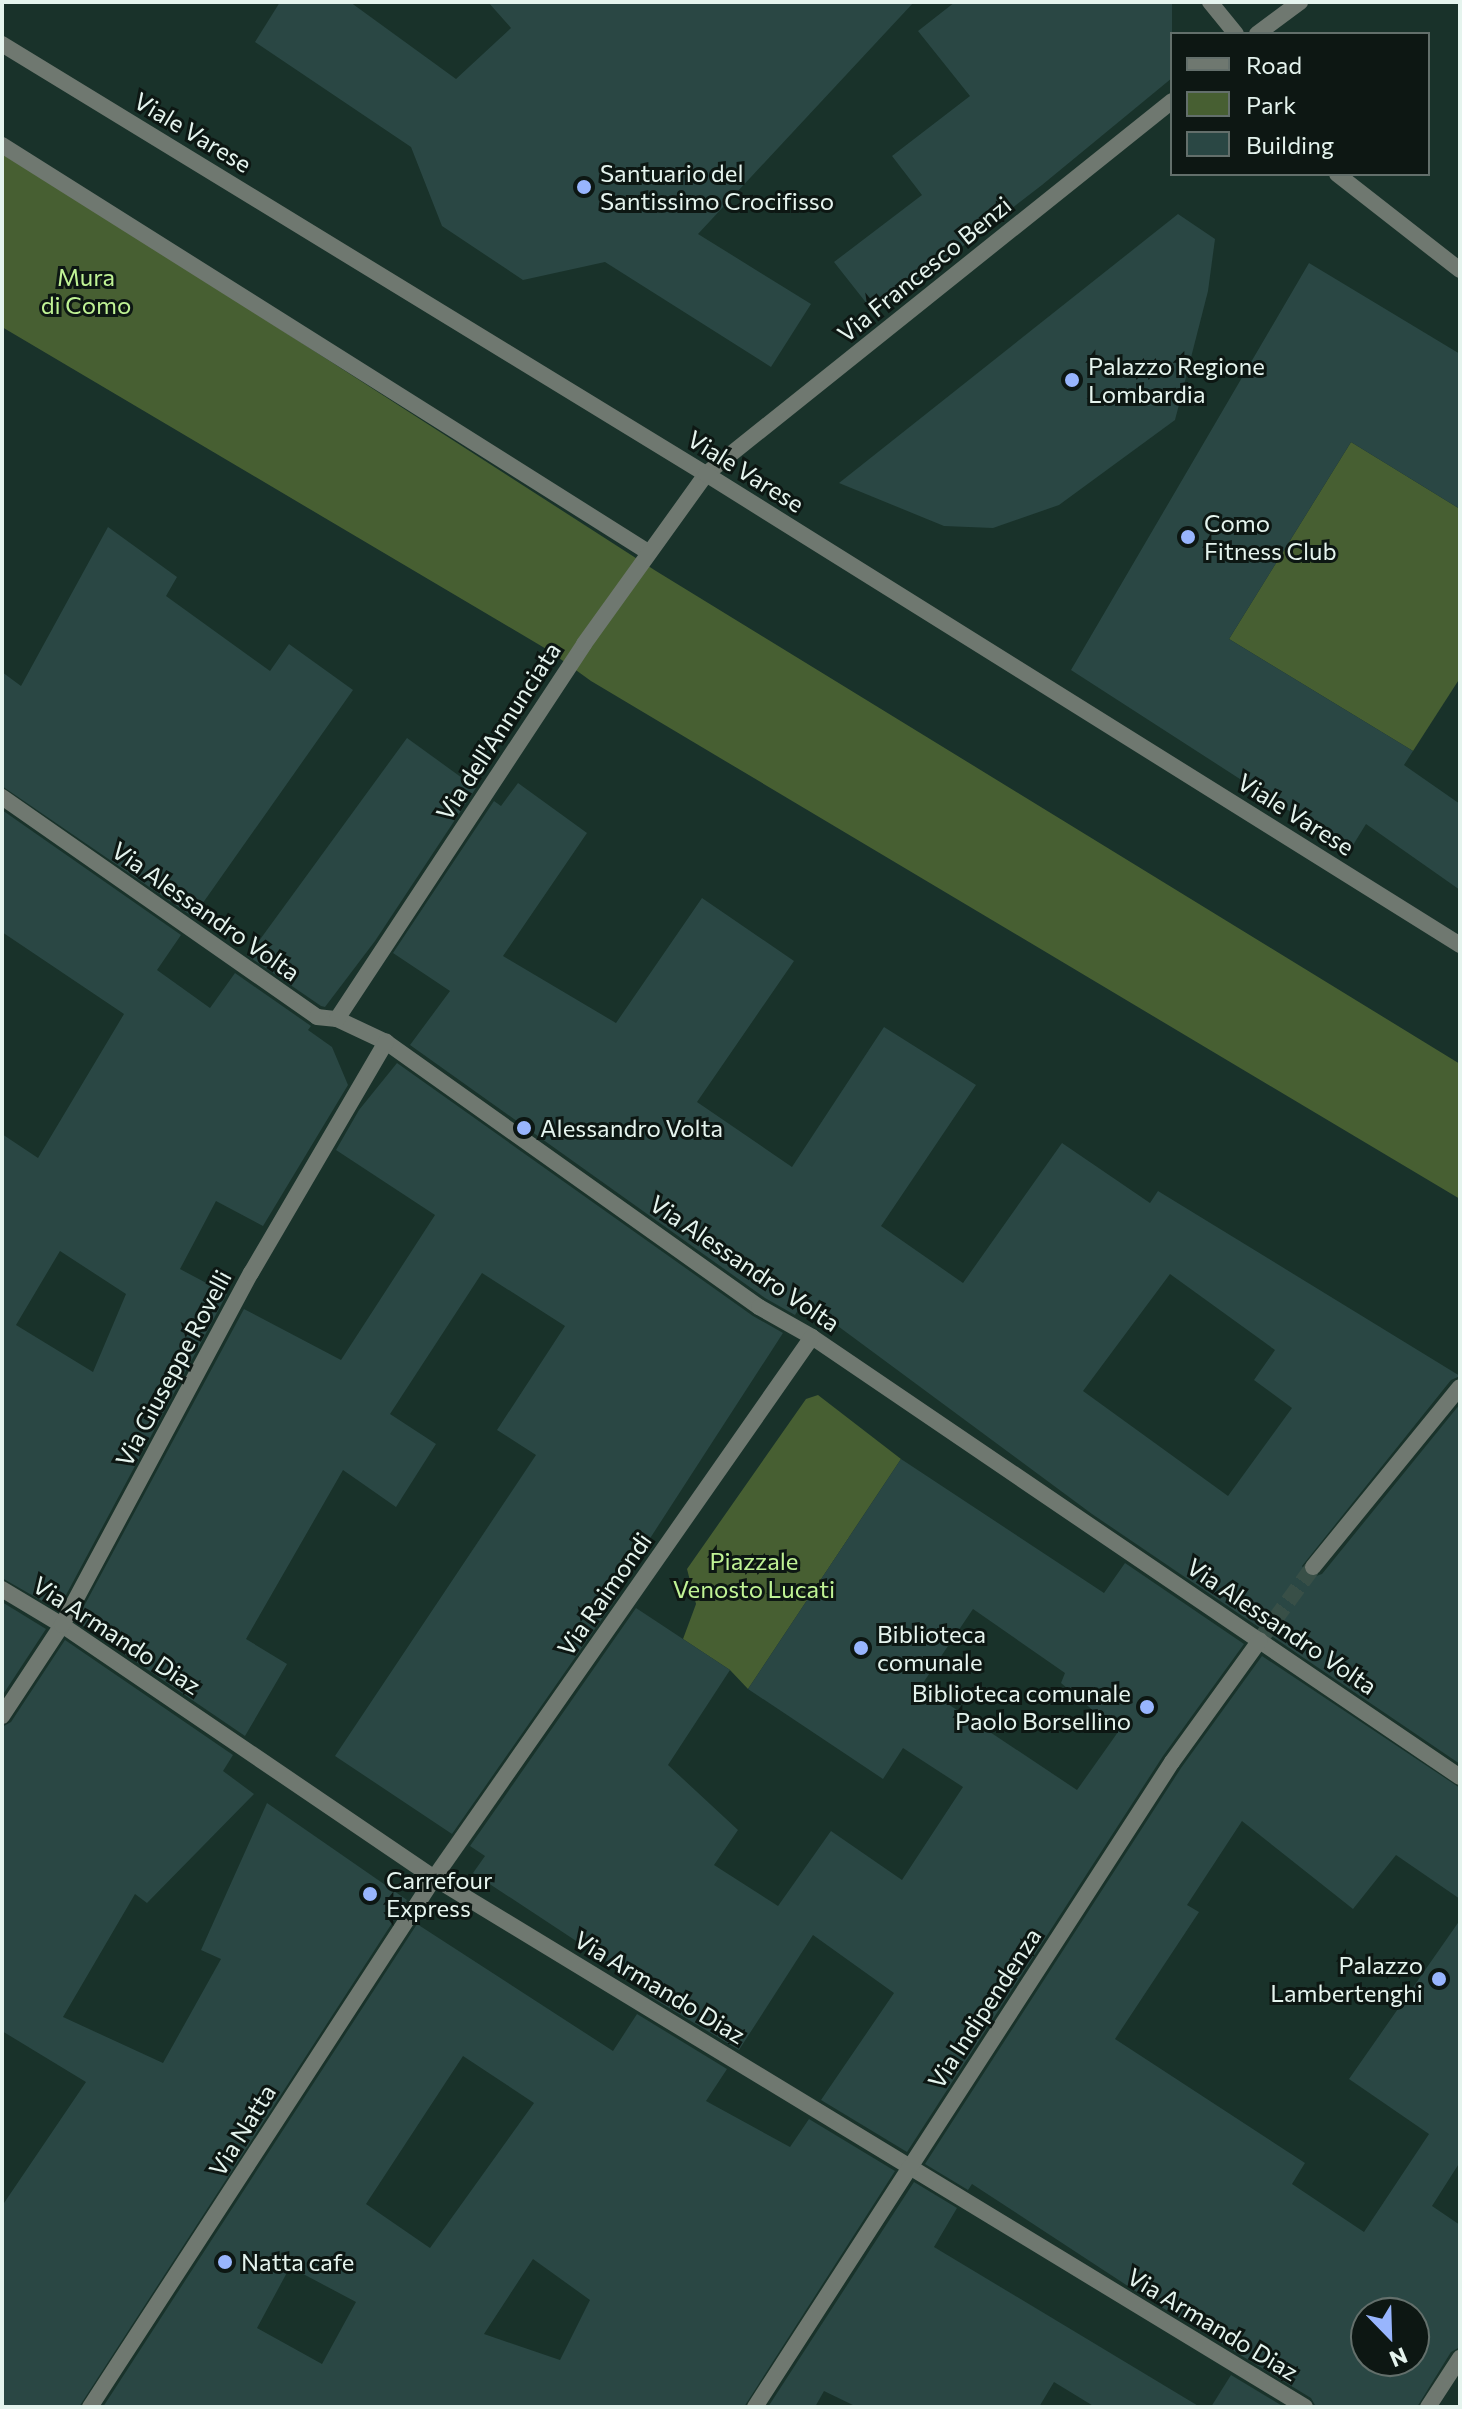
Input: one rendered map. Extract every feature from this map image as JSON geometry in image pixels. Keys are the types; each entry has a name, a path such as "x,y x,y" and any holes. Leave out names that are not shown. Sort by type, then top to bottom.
{"street":[{"path":"1210,2 1234,32"},
{"path":"1260,32 1300,2"},
{"name":"Viale Varese","path":"2,44 706,474 1460,945"},
{"name":"Via Francesco Benzi","path":"706,474 1170,103"},
{"path":"2,145 648,552"},
{"path":"1340,176 1460,270"},
{"name":"Via dell'Annunciata","path":"337,1019 648,552 706,474"},
{"name":"Via Alessandro Volta","path":"2,797 317,1017 337,1019 386,1042 759,1307 812,1337 1460,1777"},
{"name":"Via Giuseppe Rovelli","path":"2,1716 62,1625 251,1273 386,1042"},
{"name":"Via Raimondi","path":"434,1878 812,1337"},
{"path":"1313,1567 1460,1387"},
{"name":"Via Armando Diaz","path":"2,1589 62,1625 434,1878 1305,2407"},
{"name":"Via Indipendenza","path":"755,2407 1172,1762 1260,1640"},
{"name":"Via Natta","path":"90,2407 434,1878"},
{"path":"1428,2407 1460,2358"}],"green space":[{"name":"Mura di Como","path":"2,150 656,571 1460,1064 1460,1199 591,681 548,650 2,327"},
{"path":"1351,442 1460,509 1460,678 1413,751 1229,639"},
{"name":"Piazzale Venosto Lucati","path":"818,1395 901,1459 748,1689 730,1670 683,1639 696,1604 687,1569 806,1399"}],"building":[{"name":"Santuario del Santissimo Crocifisso","path":"280,2 350,2 456,79 511,28 488,2 914,2 698,234 811,304 771,367 605,262 523,280 442,226 411,147 255,42"},
{"path":"955,2 1172,2 1170,80 1042,185 875,314 834,262 922,195 892,156 970,96 918,31"},
{"name":"Palazzo Regione Lombardia","path":"1178,214 1215,239 1208,291 1175,420 1059,505 993,528 944,526 839,483"},
{"path":"1309,263 1460,354 1460,509 1351,442 1229,639 1413,751 1404,765 1460,804 1460,890 1366,824 1350,850 1071,670"},
{"path":"108,527 177,577 166,596 270,671 289,644 353,690 193,917 2,786 2,672 21,686"},
{"path":"407,738 476,788 375,941 325,1007 321,1006 248,956"},
{"path":"518,783 587,833 503,956 616,1023 702,898 794,961 697,1102 792,1167 884,1027 976,1085 881,1226 963,1283 1062,1143 1150,1203 1158,1191 1460,1376 1451,1380 1302,1566 1310,1578 1322,1574 1460,1404 1460,1764 1092,1514 804,1301 795,1315 765,1298 410,1045 450,991 393,953 494,801 501,806","holes":["1170,1274 1275,1350 1254,1380 1292,1408 1228,1496 1083,1391"]},
{"path":"2,810 181,935 157,970 210,1008 235,973 311,1026 308,1030 332,1047 348,1085 263,1226 216,1201 180,1269 227,1294 58,1610 2,1578 2,1134 38,1158 124,1014 2,932","holes":["60,1251 126,1294 93,1372 16,1325"]},
{"path":"397,1063 753,1316 783,1333 614,1594 618,1596 452,1834 335,1756 536,1455 497,1430 565,1326 482,1273 390,1414 436,1444 396,1507 343,1470 246,1639 287,1664 245,1736 76,1621 244,1309 341,1360 435,1215 336,1150 359,1110"},
{"path":"901,1459 1104,1593 1125,1563 1244,1644 1163,1756 907,2152 821,2100 894,1993 813,1935 739,2050 649,1996 652,1991 473,1873 485,1856 470,1846 636,1608 730,1670 668,1765 738,1830 714,1865 778,1906 831,1831 902,1880 963,1787 903,1748 883,1779 748,1689","holes":["973,1609 1065,1673 1061,1683 1118,1732 1077,1790 921,1686"]},
{"path":"2,1602 46,1629 2,1696"},
{"path":"65,1640 233,1755 223,1771 254,1794 147,1903 135,1894 63,2017 163,2063 221,1959 201,1950 267,1803 407,1900 79,2407 2,2407 2,2206 86,2082 2,2031 2,1727 11,1722"},
{"path":"1262,1656 1460,1788 1460,1899 1396,1855 1353,1909 1242,1821 1187,1905 1199,1912 1115,2039 1305,2163 1292,2184 1364,2232 1429,2134 1349,2079 1460,1920 1460,2162 1432,2206 1460,2225 1460,2347 1451,2352 1417,2407 1316,2407 1311,2398 1140,2294 972,2184 968,2190 925,2164 1181,1768"},
{"path":"417,1924 613,2051 637,2014 727,2069 706,2101 790,2147 809,2119 895,2171 744,2407 103,2407","holes":["463,2056 534,2103 430,2248 366,2204","533,2259 590,2300 560,2360 484,2334","290,2267 356,2302 322,2364 257,2328"]},
{"path":"914,2182 957,2208 934,2247 1200,2407 1095,2407 1054,2382 1039,2407 857,2407 824,2391 815,2407 768,2407"},
{"path":"1231,2375 1284,2407 1211,2407"}],"tunnel":[{"path":"1260,1640 1313,1567"}],"place":[{"name":"Santuario del Santissimo Crocifisso","path":"584,187"},
{"name":"Palazzo Regione Lombardia","path":"1072,380"},
{"name":"Como Fitness Club","path":"1188,537"},
{"name":"Alessandro Volta","path":"524,1128"},
{"name":"Biblioteca comunale","path":"861,1648"},
{"name":"Biblioteca comunale Paolo Borsellino","path":"1147,1707"},
{"name":"Carrefour Express","path":"370,1894"},
{"name":"Palazzo Lambertenghi","path":"1439,1979"},
{"name":"Natta cafe","path":"225,2262"}]}
